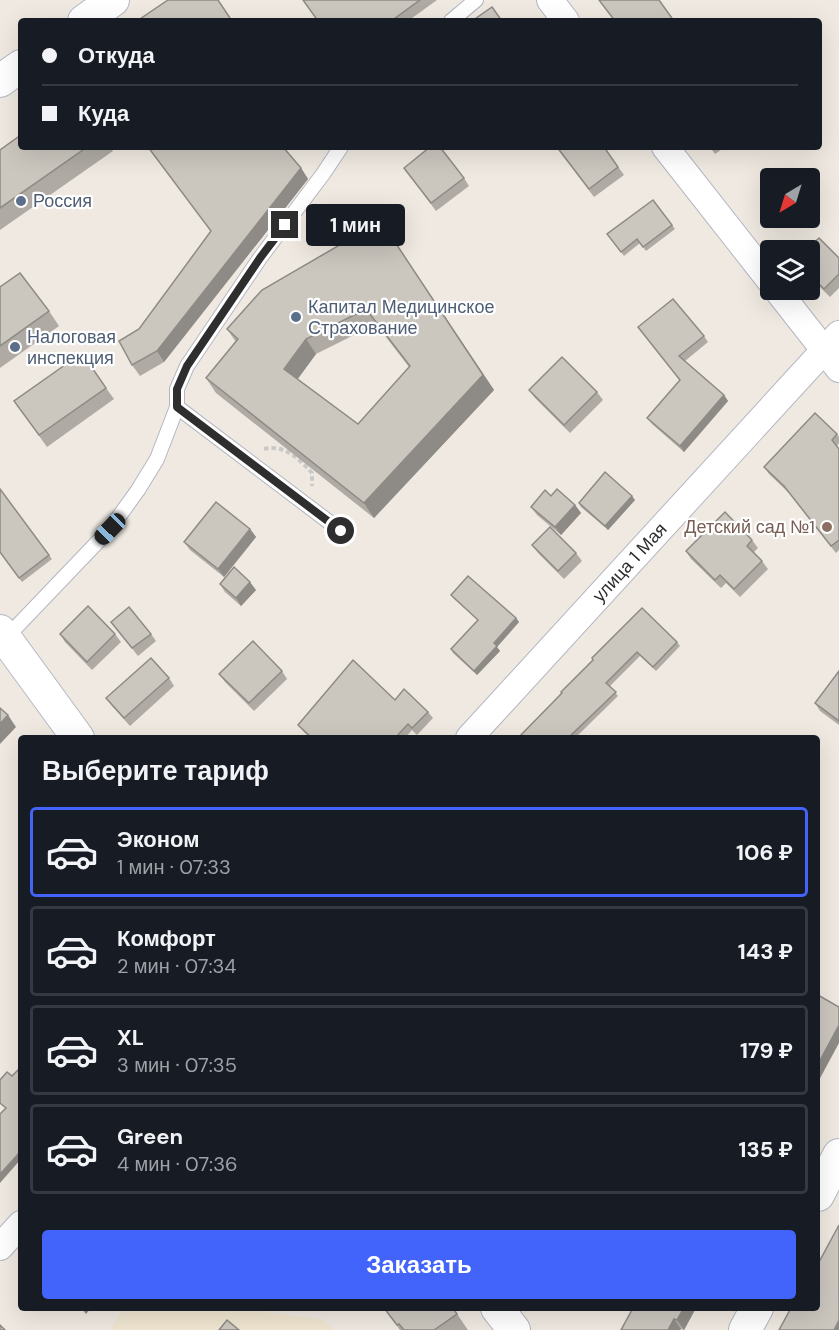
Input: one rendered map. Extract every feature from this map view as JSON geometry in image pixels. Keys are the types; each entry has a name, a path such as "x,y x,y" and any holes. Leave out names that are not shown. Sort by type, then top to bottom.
{"street":[{"path":"88,18 113,0"},
{"path":"550,0 564,18"},
{"path":"0,81 18,68"},
{"path":"667,150 760,268"},
{"path":"786,300 834,351"},
{"name":"улица 1 Мая","path":"472,735 834,351"},
{"path":"2,638 76,735"},
{"path":"820,1191 839,1155"},
{"path":"0,1247 18,1227"},
{"path":"499,1311 514,1330"},
{"path":"745,1330 755,1311"}],"lane":[{"path":"455,18 476,0"},
{"path":"2,638 117,519 138,490 156,459 177,407 177,389 187,366 260,258 339,150"},
{"path":"177,407 341,531"}],"shaded area":[{"path":"121,1311 261,1311 324,1320 333,1330 116,1330 111,1328"}],"building":[{"path":"168,0 218,0 230,18 141,18"},
{"path":"303,0 420,0 395,18 316,18"},
{"path":"599,0 659,0 672,18 613,18"},
{"path":"492,7 500,18 476,18"},
{"path":"18,137 18,150 83,150 0,208 0,150"},
{"path":"150,150 286,150 301,168 157,351 132,365 119,341 139,329 211,231"},
{"path":"426,150 442,150 464,178 431,203 404,168"},
{"path":"559,150 606,150 618,167 589,189"},
{"path":"653,200 672,225 643,247 637,239 621,252 607,234"},
{"path":"381,221 483,375 364,503 206,378 238,339 227,329 262,290","holes":["366,309 410,366 358,424 284,369 306,339"]},
{"path":"819,238 839,258 839,274 824,289 820,285 820,240 817,240"},
{"path":"20,273 49,311 0,346 0,287"},
{"path":"673,299 704,336 679,356 724,395 680,446 647,418 680,380 638,327"},
{"path":"82,353 106,388 39,435 14,401"},
{"path":"562,357 597,392 564,425 529,390"},
{"path":"815,413 837,434 832,440 839,449 839,540 831,546 784,486 764,467"},
{"path":"605,472 632,496 605,526 579,503"},
{"path":"0,489 49,555 19,578 0,552"},
{"path":"557,489 575,505 555,527 531,507 545,490 551,496"},
{"path":"216,502 250,529 218,569 184,542"},
{"path":"725,512 752,540 747,546 762,561 734,589 720,575 715,580 686,551"},
{"path":"550,527 576,553 558,571 532,545"},
{"path":"234,567 250,582 236,598 220,584"},
{"path":"468,576 516,618 494,643 497,646 474,671 451,649 478,620 451,595"},
{"path":"88,606 115,634 87,662 60,634"},
{"path":"129,607 151,634 132,648 111,622"},
{"path":"642,608 677,642 653,667 637,652 606,683 616,692 571,735 521,735 593,660 592,658"},
{"path":"253,641 282,671 249,703 219,674"},
{"path":"151,658 169,678 124,718 106,698"},
{"path":"353,660 395,700 404,689 428,712 412,728 408,724 398,735 309,735 298,725"},
{"path":"839,671 839,721 815,703"},
{"path":"0,708 8,715 0,724"},
{"path":"820,996 839,1007 839,1025 820,1060"},
{"path":"18,1070 18,1154 0,1174 0,1114 6,1108 0,1103 0,1080 7,1072 12,1076"},
{"path":"839,1225 839,1320 834,1330 779,1330 789,1311 820,1311 820,1260"},
{"path":"386,1311 455,1311 457,1314 434,1330 404,1330 399,1324 397,1325"},
{"path":"631,1311 682,1311 677,1320 674,1319 668,1330 621,1330"},
{"path":"227,1320 239,1330 219,1330"}],"place":[{"name":"Россия","path":"21,201"},
{"name":"Капитал Медицинское Страхование","path":"296,317"},
{"name":"Налоговая инспекция","path":"15,347"},
{"name":"Детский сад №1","path":"827,527"}],"route":[{"path":"285,225 187,366 177,389 177,407 341,531"}]}
